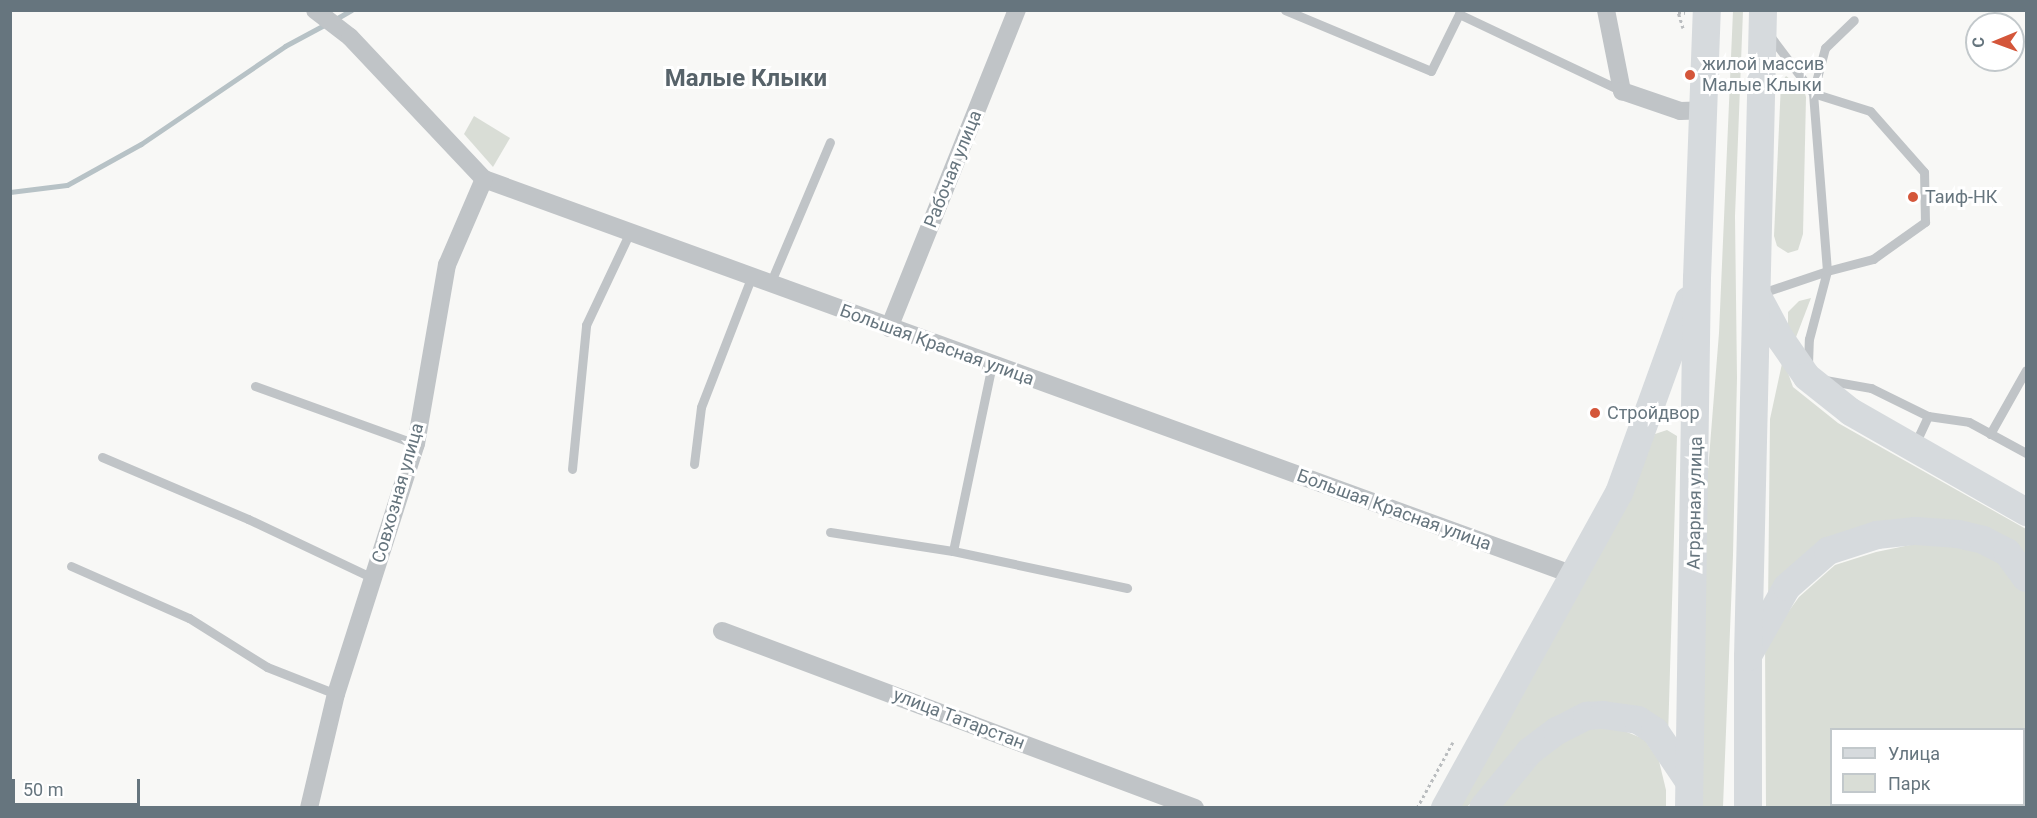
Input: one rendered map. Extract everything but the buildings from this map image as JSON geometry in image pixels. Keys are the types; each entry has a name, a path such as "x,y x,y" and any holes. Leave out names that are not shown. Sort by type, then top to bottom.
{"main road":[{"name":"Аграрная улица","path":"1689,794 1695,544 1697,278 1707,10"},
{"path":"1748,807 1748,657 1762,18"},
{"path":"1445,807 1619,493 1697,278"},
{"path":"1757,294 1780,338 1807,377 1851,412 2026,512"},
{"path":"1748,657 1787,587 1828,551 1876,535 1916,531 1958,534 1983,540 2007,552 2026,578"},
{"path":"1483,807 1530,751 1557,731 1587,716 1603,714 1638,720 1655,731 1689,794"}],"street":[{"name":"Большая Красная улица","path":"315,10 350,37 484,178 889,328 1574,575"},
{"name":"Рабочая улица","path":"889,328 1017,10"},
{"path":"1606,10 1622,91 1680,111 1704,110"},
{"name":"Совхозная улица","path":"309,807 336,694 416,444 447,265 484,178"},
{"name":"улица Татарстан","path":"722,631 1195,807"}],"lane":[{"path":"1284,10 1431,71 1459,14 1622,91"},
{"path":"1757,294 1873,259 1924,222 1924,172 1870,111 1813,93 1762,18"},
{"path":"1854,20 1825,48 1813,93 1827,271 1809,339 1807,377 1871,388 1928,416 1969,422 2026,453"},
{"path":"770,284 830,142"},
{"path":"572,469 586,325 630,232"},
{"path":"694,464 701,406 752,278"},
{"path":"953,551 992,365"},
{"path":"1990,434 2026,370"},
{"path":"255,386 416,444"},
{"path":"1913,449 1928,416"},
{"path":"102,457 258,524 373,578"},
{"path":"830,532 953,551 1126,588"},
{"path":"71,567 189,618 267,667 336,694"}],"path":[{"path":"1684,35 1678,12 1690,13 1690,10"},
{"path":"1417,807 1458,735"}],"green space":[{"path":"1733,11 1743,11 1735,216 1737,378 1733,555 1723,807 1700,807 1703,533 1719,333"},
{"path":"1786,76 1804,90 1806,97 1803,234 1798,250 1788,253 1777,246 1774,236 1781,83"},
{"path":"474,116 510,138 493,167 464,134"},
{"path":"1811,298 1793,345 1788,330 1788,312 1799,301"},
{"path":"1783,359 1793,387 1838,423 2026,529 2026,562 1874,526 1768,606 1770,419"},
{"path":"1667,430 1677,436 1668,737 1620,710 1517,754 1467,807 1453,808 1655,434"},
{"path":"1915,544 1955,544 2002,557 2026,588 2026,778 2025,780 2025,728 1830,728 1830,806 1999,806 1996,808 1766,807 1765,644 1799,597 1835,565 1876,552"},
{"path":"1591,727 1617,728 1644,739 1659,761 1666,790 1666,807 1491,808 1541,753"}],"waterway":[{"path":"334,20 351,10"},
{"path":"10,192 67,185 141,144 285,46 326,24"}],"place":[{"name":"жилой массив Малые Клыки","path":"1690,75"},
{"name":"Таиф-НК","path":"1913,197"},
{"name":"Стройдвор","path":"1595,413"}],"district":[{"name":"Малые Клыки","path":"746,79"}]}
